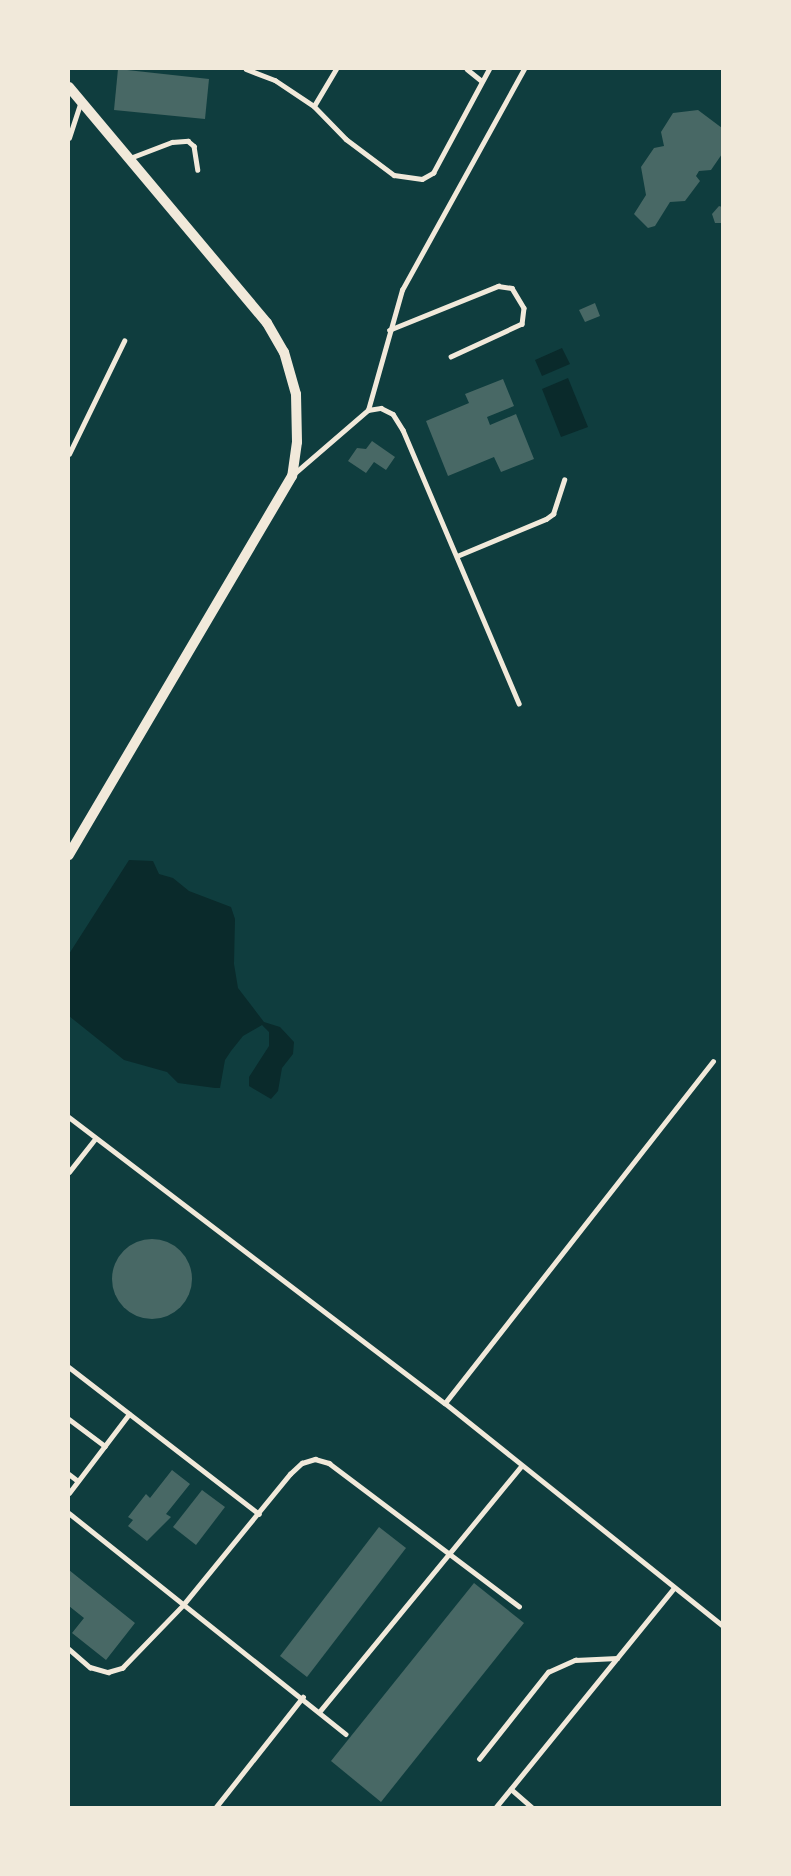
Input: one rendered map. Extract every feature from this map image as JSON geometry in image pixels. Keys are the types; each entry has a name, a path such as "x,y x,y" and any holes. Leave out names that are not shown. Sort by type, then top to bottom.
{"street":[{"path":"69,87 267,323 284,352 296,394 292,476 69,855"}],"lane":[{"path":"246,69 275,80 314,106 346,139 394,175 422,179 433,173 489,69"},
{"path":"314,106 336,69"},
{"path":"467,69 482,81"},
{"path":"368,410 402,290 451,196 524,69"},
{"path":"69,138 81,102"},
{"path":"129,159 172,142 189,141 194,146 198,170"},
{"path":"389,330 498,286 512,288 524,308 522,324 451,357"},
{"path":"69,454 124,341"},
{"path":"292,476 368,410 381,408 393,414 403,430 519,703"},
{"path":"457,556 546,519 553,514 564,480"},
{"path":"445,1403 712,1061"},
{"path":"69,1117 445,1403 722,1625"},
{"path":"69,1172 95,1139"},
{"path":"69,1158 76,1163"},
{"path":"69,1367 259,1514"},
{"path":"69,1493 129,1414"},
{"path":"69,1419 105,1446"},
{"path":"69,1648 90,1667 108,1672 122,1668 183,1605 296,1468 315,1459 329,1463 519,1606"},
{"path":"320,1711 521,1466"},
{"path":"69,1474 78,1481"},
{"path":"69,1513 183,1605 303,1697 346,1734"},
{"path":"496,1807 674,1588"},
{"path":"479,1759 548,1672 575,1660 617,1658"},
{"path":"216,1807 303,1697"},
{"path":"511,1789 532,1807"}],"water":[{"path":"562,348 570,364 542,376 535,360"},
{"path":"568,378 588,427 561,437 542,389"},
{"path":"129,860 153,861 159,874 173,878 189,891 231,907 235,919 234,964 238,988 264,1022 280,1027 294,1042 293,1054 282,1068 278,1091 271,1099 249,1086 249,1077 269,1046 269,1032 262,1025 243,1036 231,1051 225,1060 220,1088 215,1088 178,1083 167,1072 124,1060 69,1016 69,954"}],"building":[{"path":"118,69 209,79 205,119 114,110"},
{"path":"698,110 722,128 722,154 711,170 699,171 696,176 700,181 685,201 670,202 655,226 648,228 634,214 646,195 641,167 654,148 664,146 661,132 673,113"},
{"path":"719,206 722,207 722,223 715,223 712,214"},
{"path":"595,303 600,316 585,322 579,310"},
{"path":"503,379 514,406 487,417 490,425 516,414 534,459 501,472 494,457 448,476 426,421 469,403 465,394"},
{"path":"372,441 395,457 386,470 374,462 366,473 348,461 357,448 366,449"},
{"path":"152,1239 167,1242 180,1251 189,1264 192,1279 189,1294 180,1307 167,1316 152,1319 137,1316 124,1307 115,1294 112,1279 115,1264 124,1251 137,1242"},
{"path":"172,1470 190,1484 166,1514 171,1517 147,1541 128,1526 133,1520 128,1517 146,1494 150,1498"},
{"path":"202,1490 225,1507 196,1545 173,1527"},
{"path":"379,1527 406,1548 307,1677 280,1656"},
{"path":"69,1570 135,1623 106,1660 72,1633 84,1618 69,1606"},
{"path":"474,1583 524,1623 381,1802 331,1761"}]}
